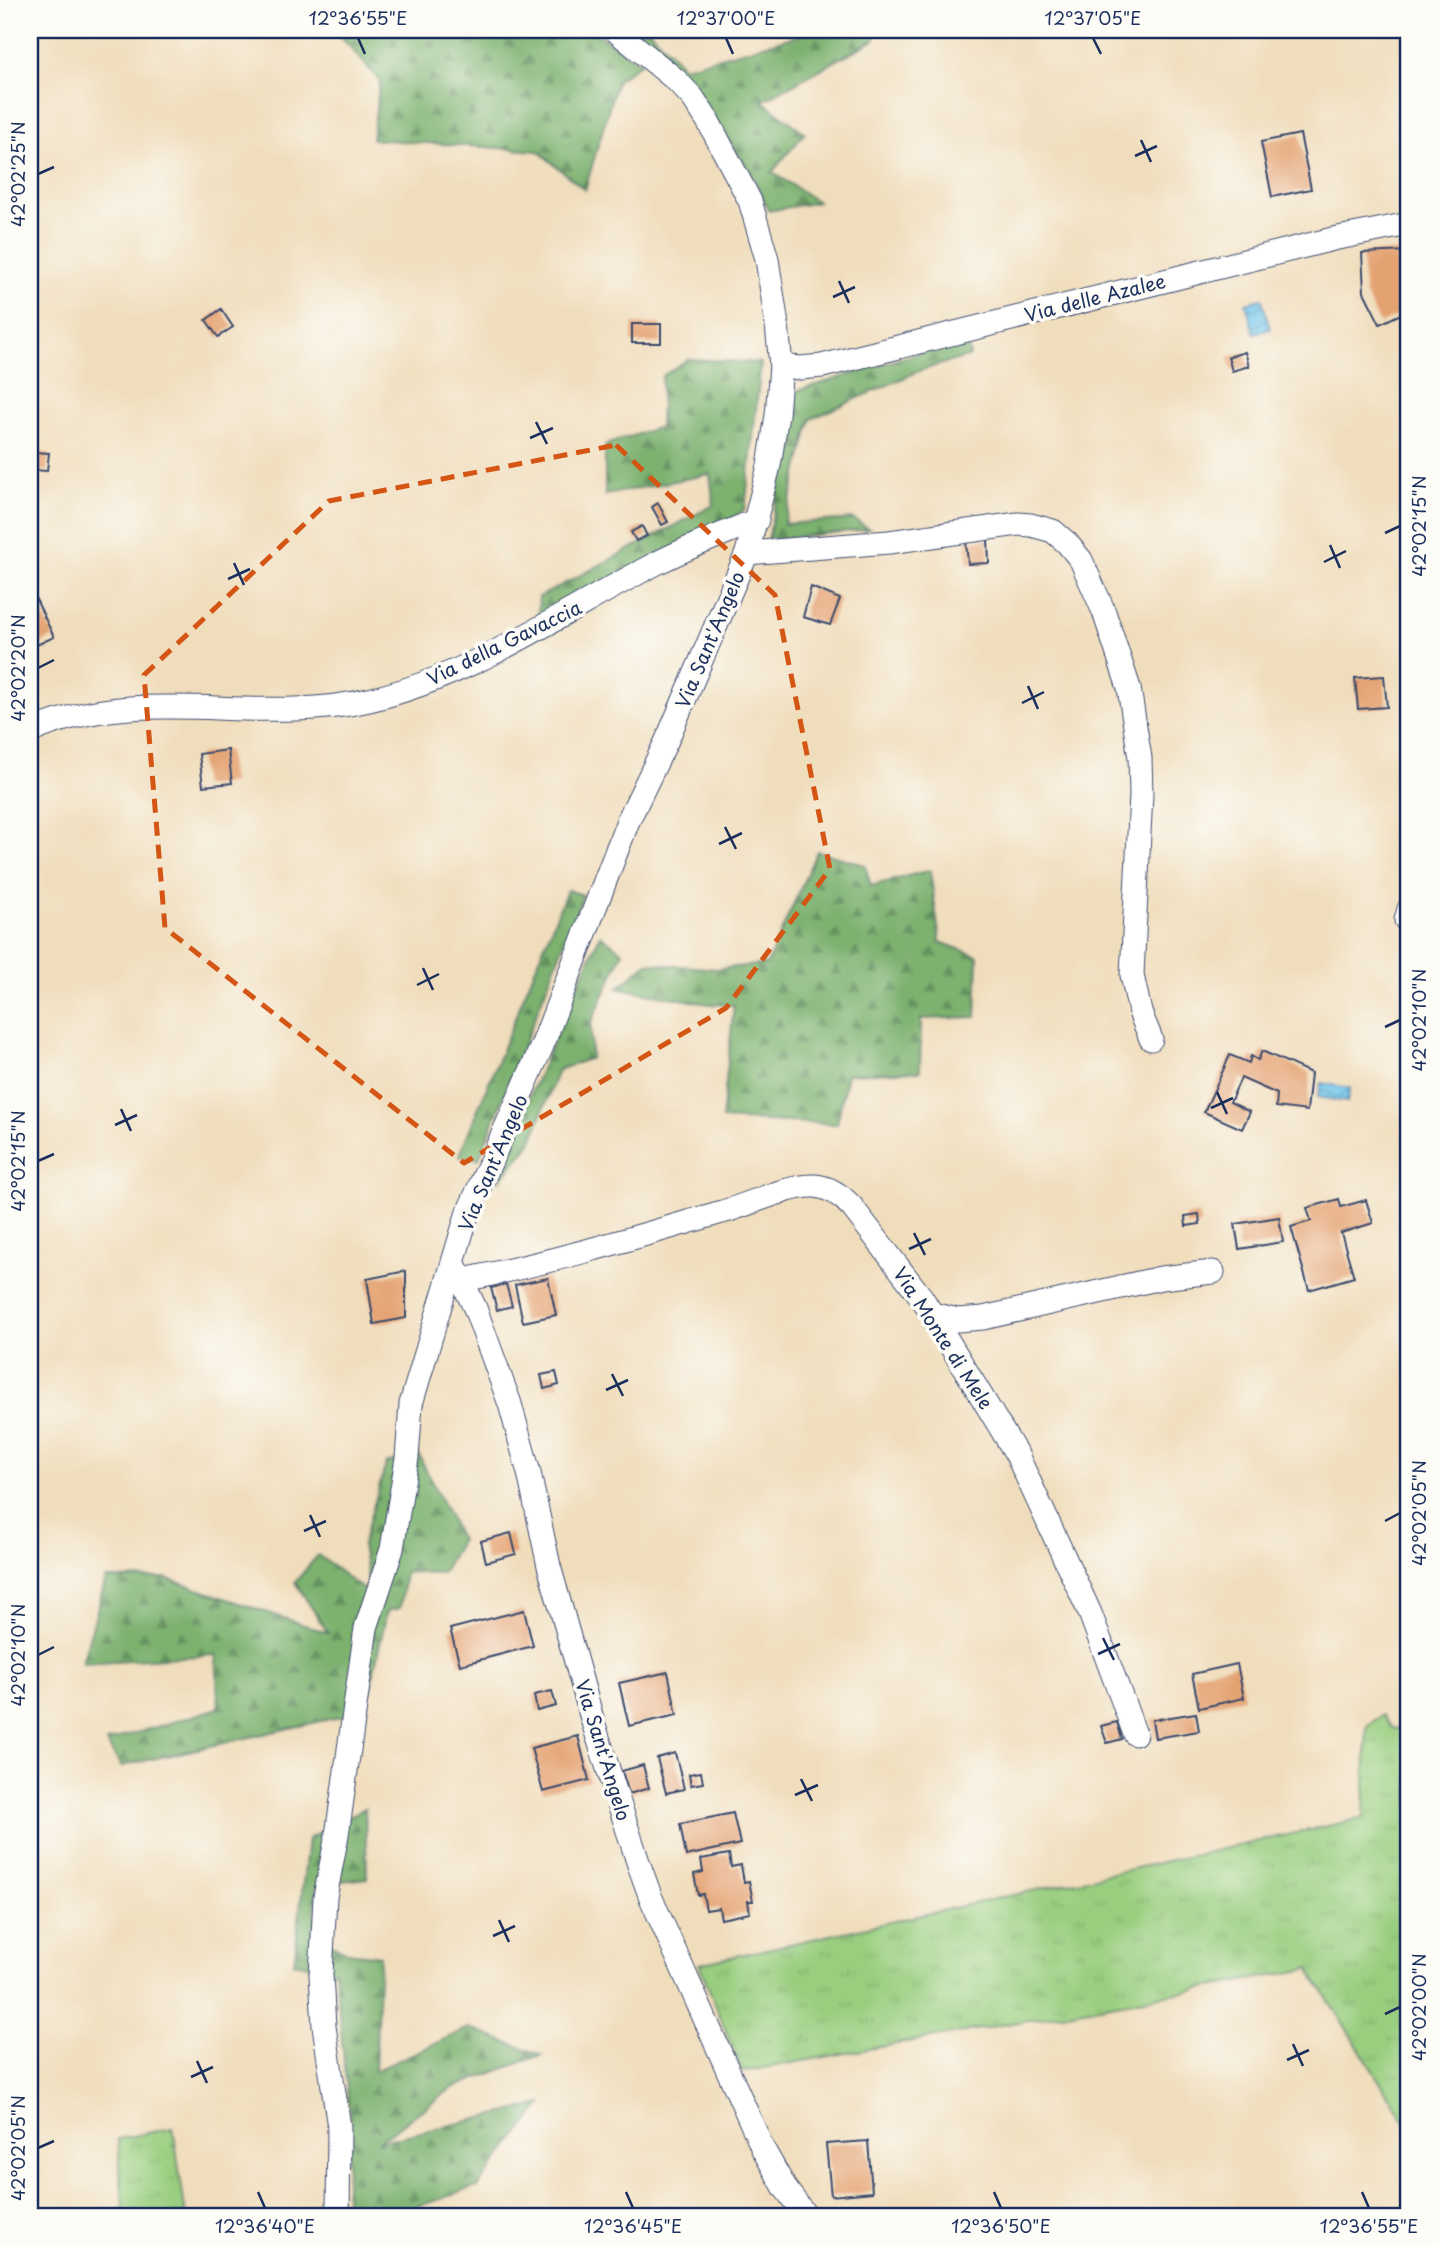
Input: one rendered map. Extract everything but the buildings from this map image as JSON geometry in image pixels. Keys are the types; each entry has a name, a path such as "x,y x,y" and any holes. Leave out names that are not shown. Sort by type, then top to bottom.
{"street":[{"name":"Via Sant'Angelo","path":"338,2216 339,2127 324,2026 321,1975 325,1897 337,1835 366,1628 394,1538 407,1458 411,1404 458,1272 467,1215 542,1046 628,821 667,740 747,553 757,520 777,415 781,366 768,259 744,187 693,98 676,80 615,30"},
{"name":"Via delle Azalee","path":"781,366 822,366 1297,248 1409,224"},
{"name":"Via della Gavaccia","path":"30,732 73,716 113,709 183,706 277,710 315,708 378,698 457,669 542,627 656,564 757,520"},
{"path":"747,553 889,542 1018,524 1053,531 1074,550 1104,612 1129,688 1140,758 1141,794 1132,975 1140,1012 1152,1039"},
{"name":"Via Monte di Mele","path":"458,1272 548,1261 789,1191 815,1186 835,1193 852,1207 912,1283 1017,1455 1090,1613 1135,1734"},
{"name":"Via Sant'Angelo","path":"458,1272 510,1404 529,1473 549,1566 593,1721 647,1886 762,2149 785,2188 806,2216"},
{"path":"932,1314 958,1320 983,1318 1161,1278 1213,1272"}],"highlighted area":[{"path":"616,445 775,595 830,869 726,1008 464,1163 165,928 144,675 329,501"}],"green space":[{"path":"335,30 591,30 641,63 617,80 585,190 538,151 372,139 380,81"},
{"path":"634,30 649,30 684,67 818,30 880,30 874,40 762,101 805,133 772,172 818,202 769,211 754,178 695,89"},
{"path":"966,338 970,356 921,370 811,419 784,524 853,519 869,529 768,540 797,391"},
{"path":"689,359 761,363 745,509 728,523 538,616 539,597 714,505 710,474 605,495 605,445 660,427 662,376"},
{"path":"817,851 865,865 871,886 930,870 940,942 978,956 976,1017 921,1019 920,1071 847,1074 837,1124 722,1119 734,1005 709,1004 618,988 647,963 716,969 767,964"},
{"path":"567,890 583,895 479,1159 459,1156"},
{"path":"600,935 623,952 591,1023 591,1058 558,1070 531,1143 500,1180 504,1154"},
{"path":"417,1452 461,1540 442,1573 405,1572 400,1608 387,1611 364,1718 339,1717 121,1766 106,1742 219,1708 216,1655 82,1663 106,1579 165,1578 328,1633 295,1582 318,1555 370,1595 362,1545 386,1464"},
{"path":"1382,1715 1392,1728 1409,1730 1409,2128 1309,1969 742,2072 699,1964 1364,1818 1367,1726"},
{"path":"365,1808 367,1878 317,1884 314,1935 347,1952 380,1956 375,2071 469,2028 541,2055 452,2088 378,2142 542,2104 477,2187 388,2216 344,2216 350,2121 335,1971 294,1963 308,1839"},
{"path":"173,2128 186,2216 124,2216 118,2139"}],"water":[{"path":"1262,299 1270,329 1254,333 1246,303"},
{"path":"1321,1083 1350,1088 1347,1102 1318,1097"}]}
